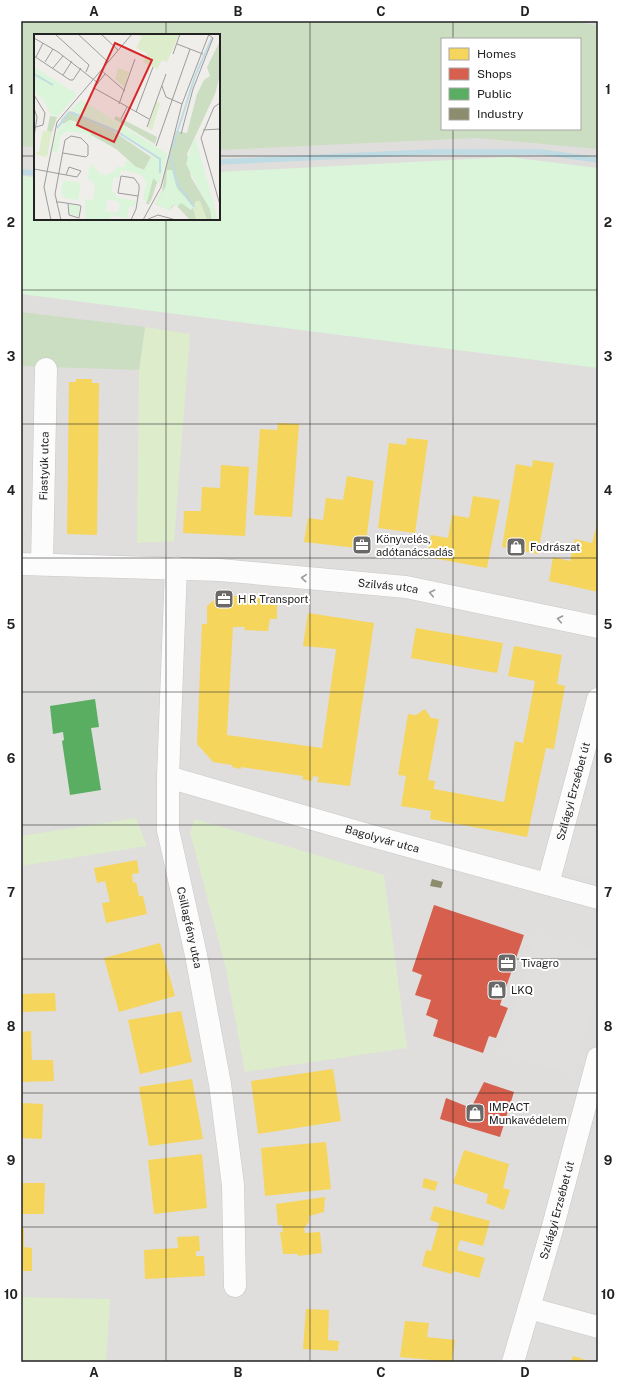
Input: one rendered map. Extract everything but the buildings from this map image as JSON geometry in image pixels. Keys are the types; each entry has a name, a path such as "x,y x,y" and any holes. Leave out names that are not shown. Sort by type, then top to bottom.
{"street":[{"name":"Fiastyúk utca","path":"46,368 31,564 176,568"},
{"name":"Szilvás utca","path":"176,568 220,570 406,587 598,627"},
{"name":"Csillagfény utca","path":"176,568 168,777 168,830 198,962 220,1084 228,1139 233,1185 234,1286"},
{"name":"Szilágyi Erzsébet út","path":"548,884 595,722 598,699"},
{"name":"Bagolyvár utca","path":"168,777 368,835 598,898"},
{"name":"Szilágyi Erzsébet út","path":"513,1362 553,1226 596,1070"},
{"path":"529,1308 598,1328"}],"shaded area":[{"path":"21,21 598,21 598,1362 21,1362"},
{"path":"146,675 136,818 21,836 21,694"},
{"path":"577,779 598,785 598,879 552,869"},
{"path":"536,933 598,951 598,988 573,1074 501,1053"}],"green space":[{"path":"21,21 574,21 598,26 598,149 477,138 220,150 220,34 34,34 34,147 21,146"},
{"path":"509,157 598,168 598,368 21,294 21,175 34,178 34,220 220,220 220,172"},
{"path":"21,312 145,327 139,370 21,366"},
{"path":"145,327 190,334 174,541 137,543 139,370"},
{"path":"136,818 147,846 21,866 21,836"},
{"path":"195,819 384,875 407,1048 245,1072 226,969 190,832"},
{"path":"21,1297 110,1299 106,1362 21,1362"}],"waterway":[{"path":"220,162 431,152 541,152 598,160"},
{"path":"21,172 34,173"}],"place":[{"name":"Könyvelés, adótanácsadás","path":"362,545"},
{"name":"Fodrászat","path":"516,547"},
{"name":"H R Transport","path":"224,599"},
{"name":"Tivagro","path":"507,963"},
{"name":"LKQ","path":"497,990"},
{"name":"IMPACT Munkavédelem","path":"475,1113"}]}
